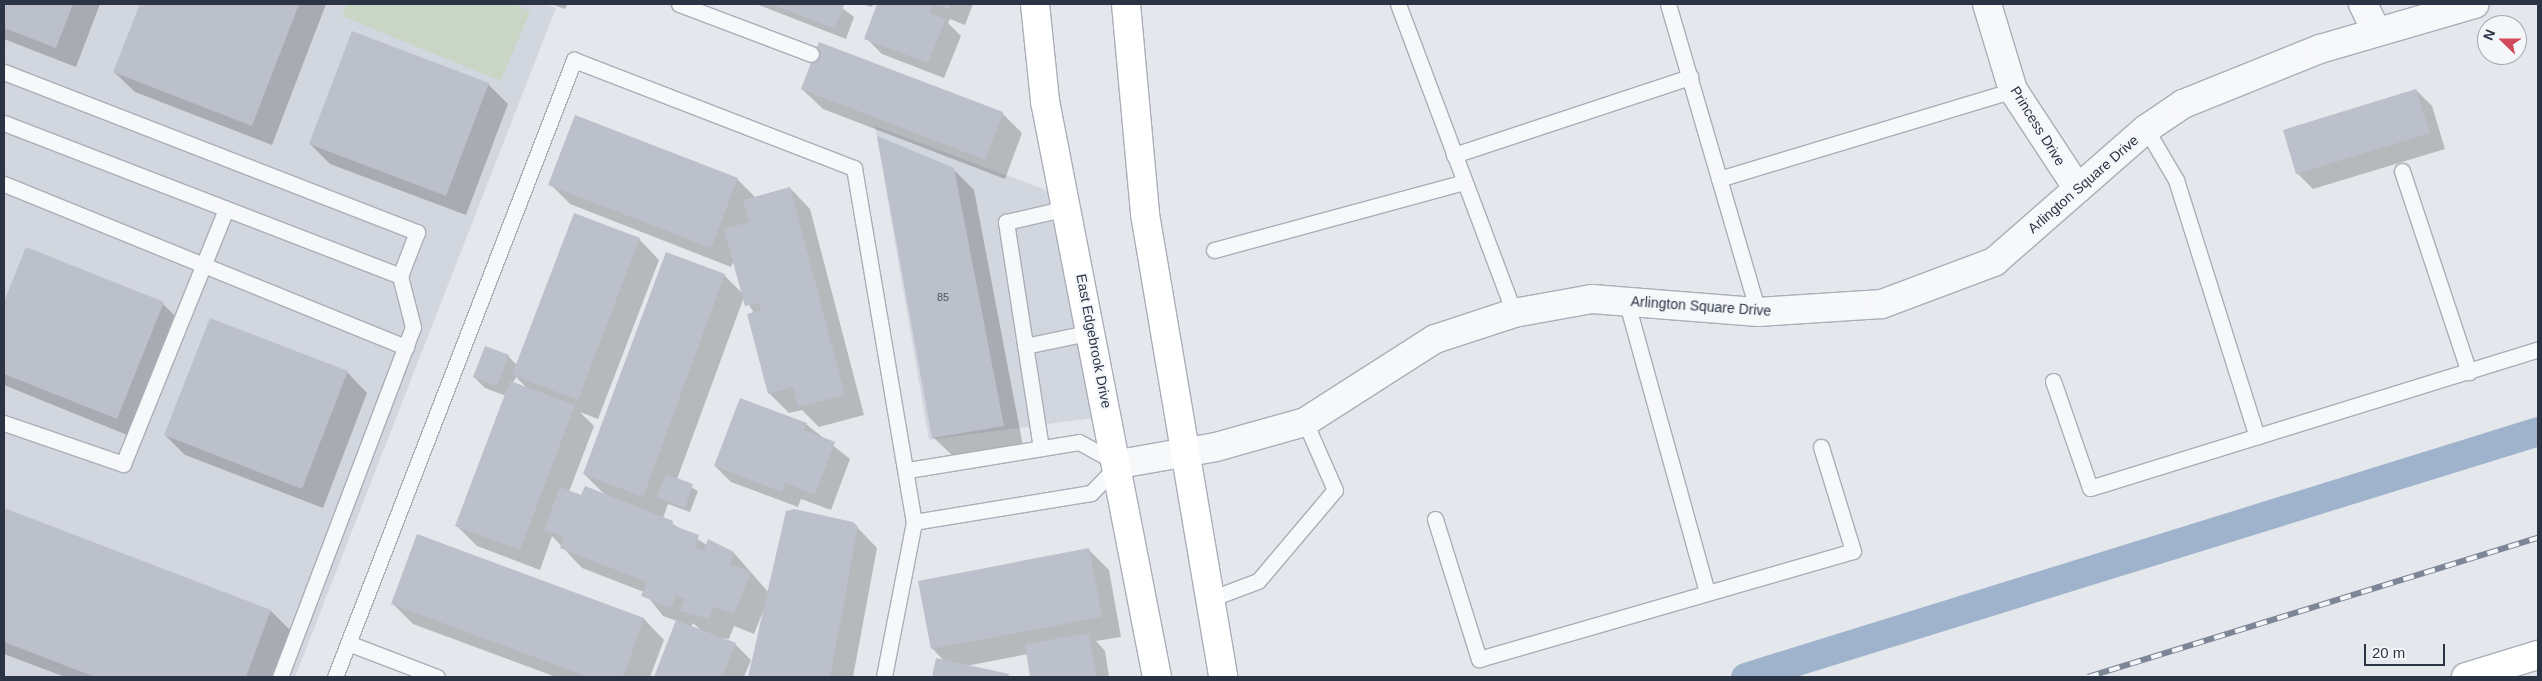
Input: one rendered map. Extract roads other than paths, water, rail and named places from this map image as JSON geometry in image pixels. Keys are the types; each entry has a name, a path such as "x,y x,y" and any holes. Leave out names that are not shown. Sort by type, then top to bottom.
{"main road":[{"name":"East Edgebrook Drive","path":"1035,4 1045,101 1119,464 1157,677"},
{"path":"1126,4 1144,214 1223,677"},
{"path":"2466,677 2538,655"}],"street":[{"name":"Princess Drive","path":"1987,4 2013,90 2078,189"},
{"path":"2363,4 2376,31"},
{"name":"Arlington Square Drive","path":"1119,464 1185,453 1305,422 1434,339 1514,313 1592,299 1626,300 1758,312 1882,304 1994,262 2146,129 2183,104 2376,31 2475,4"}],"lane":[{"path":"1398,4 1514,313"},
{"path":"1668,4 1758,312"},
{"path":"688,5 810,54"},
{"path":"335,677 574,60 854,168 908,470 914,522 884,677"},
{"path":"4,72 417,232 400,276 413,327 280,677"},
{"path":"1454,155 1690,77"},
{"path":"1719,179 2013,90"},
{"path":"4,123 400,276"},
{"path":"2146,129 2176,180 2257,437"},
{"path":"2402,171 2469,372"},
{"path":"1214,250 1464,182"},
{"path":"4,184 406,347"},
{"path":"1041,448 1006,222 1067,208"},
{"path":"4,423 123,464 226,209"},
{"path":"1626,300 1707,592"},
{"path":"1025,346 1092,332"},
{"path":"2053,382 2090,488 2469,372 2538,349"},
{"path":"1210,599 1258,581 1335,490 1305,422"},
{"path":"908,470 1079,442 1119,464 1091,493 914,522"},
{"path":"1435,519 1479,659 1853,551 1821,446"},
{"path":"348,643 437,677"}],"waterway":[{"path":"1745,677 2538,431"}],"railway":[{"path":"2088,677 2538,538"}]}
